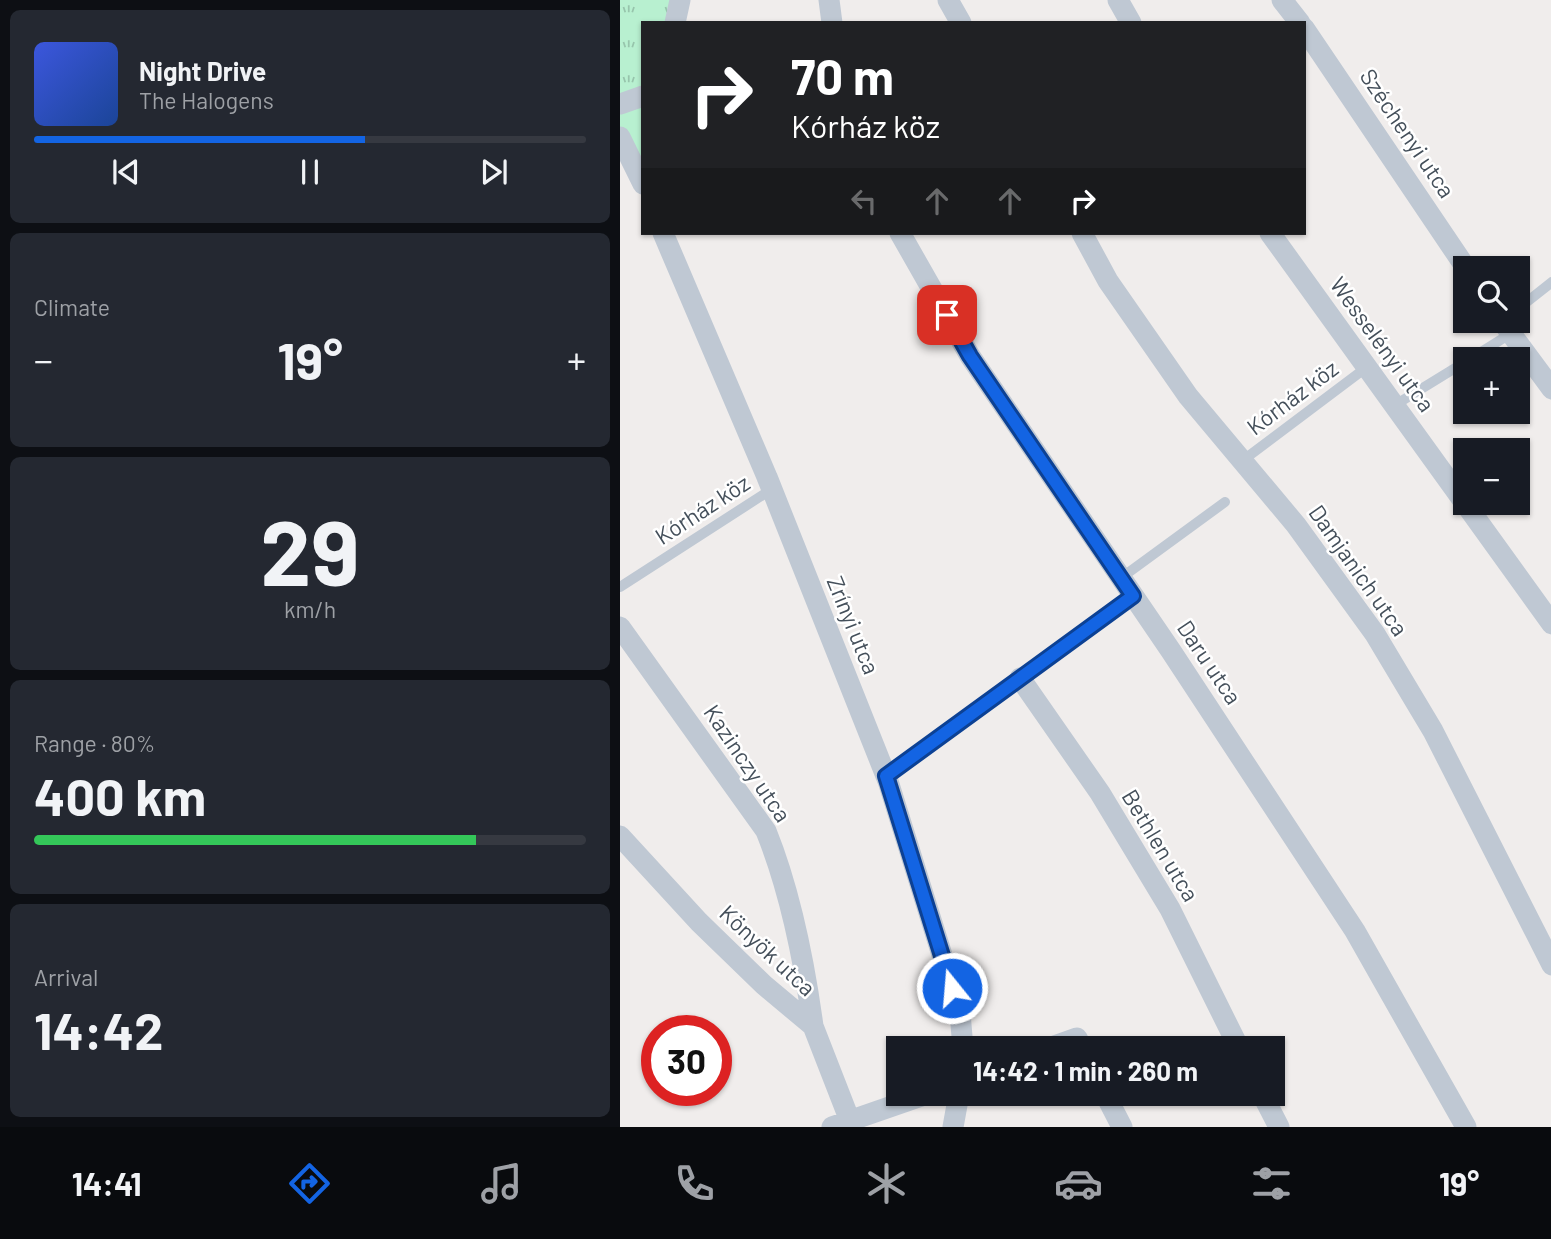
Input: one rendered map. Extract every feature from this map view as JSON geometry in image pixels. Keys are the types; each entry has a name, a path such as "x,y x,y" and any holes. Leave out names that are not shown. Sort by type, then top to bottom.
{"street":[{"path":"675,21 680,0"},
{"path":"829,0 832,21"},
{"path":"948,0 960,21"},
{"path":"1118,0 1130,21"},
{"path":"1282,0 1298,21"},
{"name":"Széchenyi utca","path":"1306,30 1458,256"},
{"path":"620,104 641,97"},
{"path":"620,137 641,180"},
{"name":"Zrínyi utca","path":"664,235 772,489 886,776 960,1013 962,1036"},
{"name":"Daru utca","path":"901,235 970,356 1179,662 1356,931 1466,1127"},
{"name":"Damjanich utca","path":"1083,235 1108,281 1188,396 1296,525 1375,634 1433,731 1552,965"},
{"name":"Wesselényi utca","path":"1270,235 1552,624"},
{"path":"1515,333 1552,389"},
{"name":"Kazinczy utca","path":"620,627 766,831 776,856 805,965 813,1026"},
{"name":"Bethlen utca","path":"1020,678 1100,793 1170,909 1233,1036"},
{"name":"Könyök utca","path":"620,836 699,922 764,985 813,1026 841,1124"},
{"path":"841,1124 893,1106"},
{"path":"953,1127 957,1106"},
{"path":"1111,1106 1122,1127"},
{"path":"1268,1106 1279,1127"}],"lane":[{"path":"1530,301 1552,282"},
{"path":"1482,347 1495,333"},
{"name":"Kórház köz","path":"1242,461 1367,367"},
{"path":"1395,405 1453,369"},
{"name":"Kórház köz","path":"620,587 772,489"},
{"path":"886,776 1020,678 1225,502"}],"green space":[{"path":"620,0 679,0 675,21 641,21 641,96 620,104"},
{"path":"641,97 641,180 620,136 620,105"}],"route":[{"path":"947,315 970,356 1133,596 886,776 952,988"}]}
